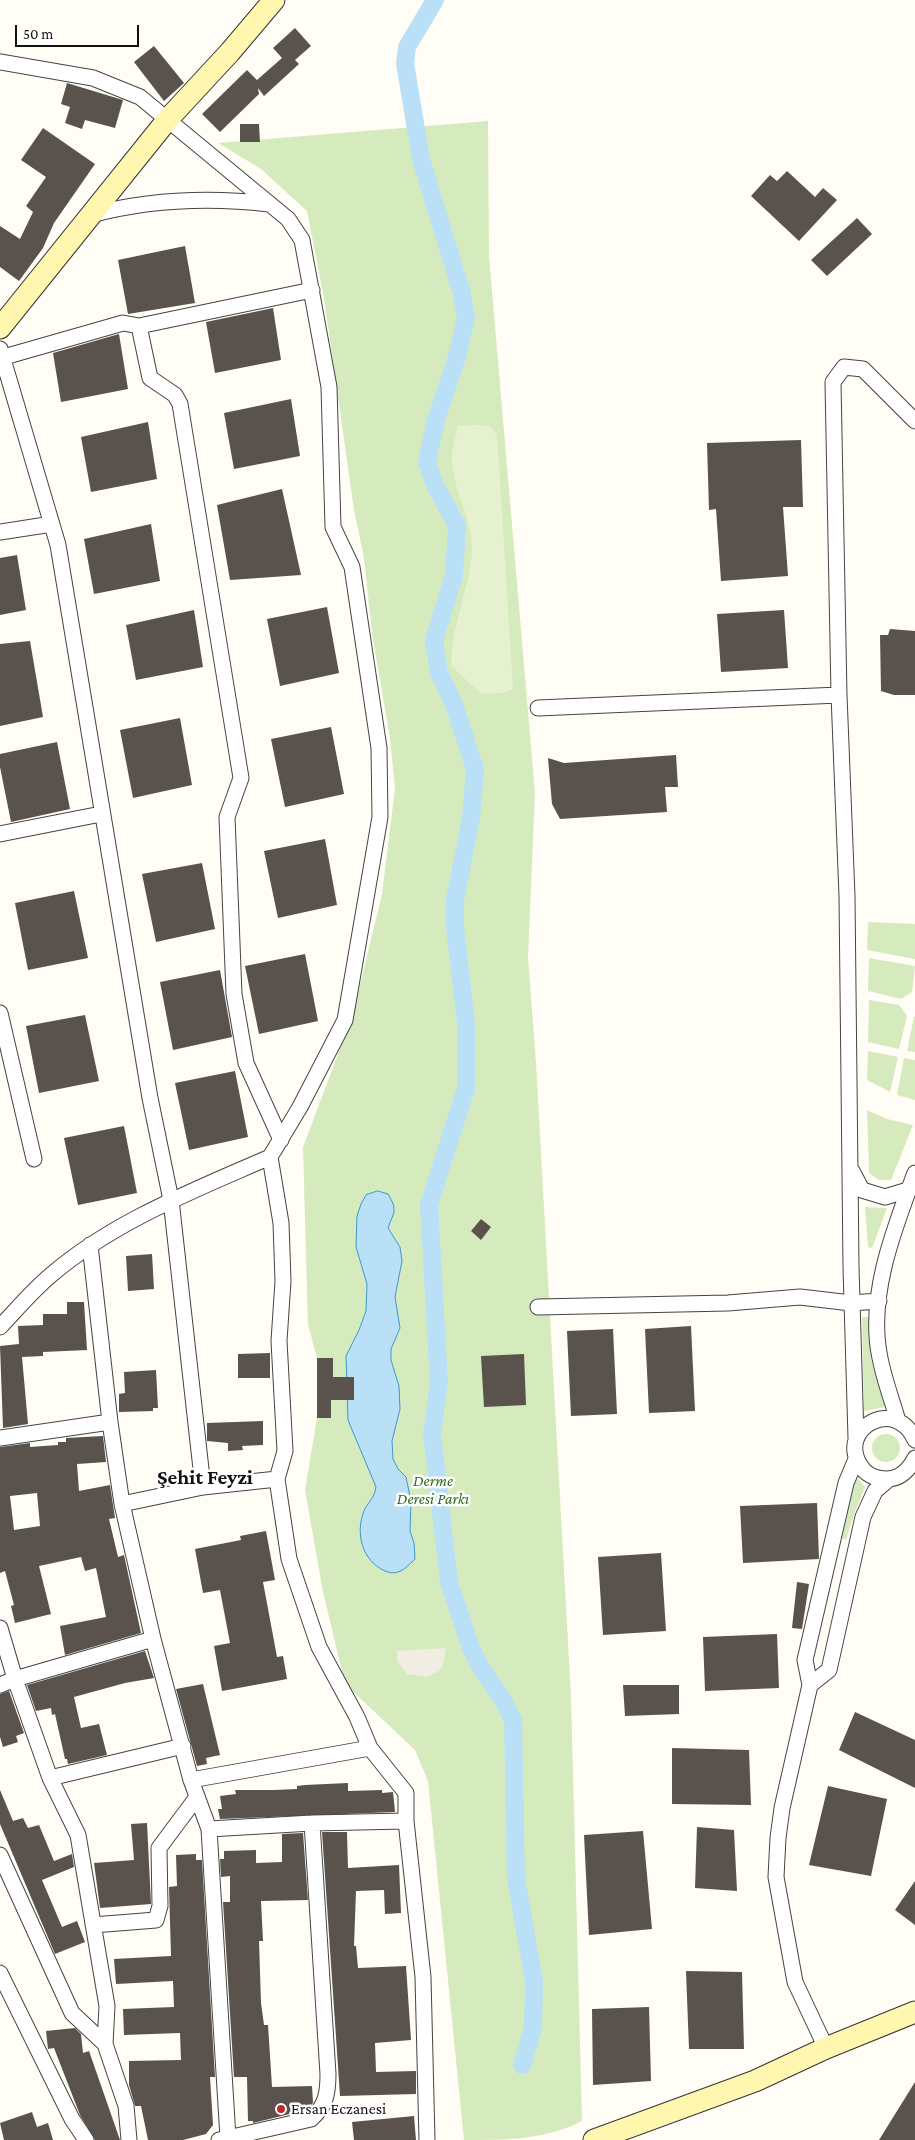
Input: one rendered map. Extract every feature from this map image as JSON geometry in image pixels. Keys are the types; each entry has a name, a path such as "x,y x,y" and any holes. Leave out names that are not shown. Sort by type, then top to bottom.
{"street":[{"path":"0,328 168,119 230,52 274,0"},
{"path":"0,62 93,78 140,97 288,219 302,240 329,387 333,527 352,567 379,748 380,817 345,1020 270,1157 171,1200 90,1246 50,1275 0,1327"},
{"path":"91,215 127,205 194,199 269,204"},
{"path":"203,1487 171,1200 150,1098 52,524 1,356 123,324 138,326 312,290"},
{"path":"138,326 150,378 175,395 180,404 241,778 227,817 234,994 246,1063 281,1140"},
{"path":"915,421 863,369 844,367 833,382 839,695 847,896 852,1303 856,1438 854,1448 856,1459 869,1474 878,1479 910,1476 915,1458"},
{"path":"0,532 52,524"},
{"path":"538,708 839,695"},
{"path":"0,834 101,814"},
{"path":"0,1013 34,1159"},
{"path":"270,1157 281,1223 283,1281 279,1341 285,1451 277,1479 289,1559 319,1647 357,1717 370,1748 406,1793 406,1821 423,1977 427,2140"},
{"path":"850,1168 862,1190 885,1197 908,1190"},
{"path":"914,1435 898,1421 880,1357 878,1330 879,1300 890,1246 915,1173"},
{"path":"90,1246 110,1422 122,1504 153,1639 191,1780 208,1829 223,2139 311,2119 321,2110 326,2101 328,2074 312,1823"},
{"path":"538,1307 728,1303 800,1297 852,1303 879,1300"},
{"path":"856,1438 869,1422 879,1419 898,1421"},
{"path":"0,1438 110,1422"},
{"path":"826,2048 795,1982 776,1877 782,1808 810,1685 805,1660 846,1483 856,1459"},
{"path":"122,1504 203,1487 277,1479"},
{"path":"810,1685 829,1670 863,1517 875,1491 888,1479"},
{"path":"0,1628 14,1678 50,1778 78,1835 107,2006 105,2044 126,2106 129,2140"},
{"path":"0,1685 14,1678 153,1639"},
{"path":"50,1778 183,1746"},
{"path":"191,1780 370,1748"},
{"path":"93,1926 156,1920 160,1906 159,1848 197,1797"},
{"path":"208,1829 312,1823 406,1821"},
{"path":"0,1855 72,2013 105,2044"},
{"path":"0,1973 72,2119 86,2140"},
{"path":"594,2140 614,2136 755,2081 826,2048 915,2012"}],"green space":[{"name":"Derme Deresi Parkı","path":"488,121 489,256 535,793 528,957 536,1063 571,1697 582,2121 554,2132 525,2138 464,2140 428,1781 415,1750 345,1684 323,1592 305,1490 317,1418 317,1358 308,1324 303,1147 353,1014 382,894 395,788 390,738 372,633 364,558 354,510 324,298 307,211 261,169 218,143"},
{"path":"458,426 490,426 497,434 513,689 502,693 482,694 452,667 456,624 468,581 472,541 454,474 452,454"},
{"path":"868,922 915,924 915,959 867,950"},
{"path":"869,958 915,966 912,992 901,999 868,991"},
{"path":"869,1000 899,1005 907,1016 899,1049 868,1042"},
{"path":"915,1017 915,1052 907,1051"},
{"path":"868,1051 898,1057 890,1092 867,1080"},
{"path":"904,1058 915,1060 915,1100 897,1095"},
{"path":"867,1110 887,1119 913,1125 891,1180 879,1180 869,1173"},
{"path":"865,1207 887,1208 872,1248 868,1247"},
{"path":"862,1317 869,1317 871,1359 885,1407 864,1411"},
{"path":"886,1434 896,1438 900,1448 896,1458 886,1462 876,1458 872,1448 876,1438"},
{"path":"856,1477 865,1487 846,1540 842,1538"}],"shaded area":[{"path":"446,1648 443,1665 439,1671 427,1677 407,1674 397,1661 397,1651"}],"water":[{"path":"378,1191 388,1194 393,1204 394,1211 388,1228 400,1247 402,1261 395,1297 400,1328 391,1349 391,1360 399,1386 400,1409 392,1441 393,1459 398,1469 406,1477 411,1501 410,1531 414,1543 415,1559 402,1570 394,1573 385,1571 377,1566 362,1545 361,1519 374,1495 376,1487 348,1420 346,1356 366,1311 367,1284 356,1247 357,1216 366,1195"}],"building":[{"path":"295,28 311,46 295,60 299,64 264,96 258,88 259,94 220,132 202,114 247,70 257,80 282,58 273,48"},
{"path":"154,46 184,83 164,101 134,62"},
{"path":"67,83 123,100 115,128 85,120 82,129 65,123 70,107 61,104"},
{"path":"240,124 259,124 260,142 240,142"},
{"path":"43,128 95,164 54,223 43,248 19,281 0,267 0,226 20,239 33,212 26,206 46,177 21,160"},
{"path":"787,171 815,197 823,188 837,200 799,241 751,196 770,175 777,181"},
{"path":"857,218 872,234 827,276 811,260"},
{"path":"185,246 195,303 128,314 118,260"},
{"path":"273,308 281,360 215,373 206,322"},
{"path":"119,334 128,389 61,402 53,353"},
{"path":"291,399 300,456 234,469 224,413"},
{"path":"148,422 157,479 91,492 81,437"},
{"path":"801,440 803,507 783,507 788,576 721,581 716,509 709,510 707,443"},
{"path":"282,489 301,575 230,580 217,505"},
{"path":"151,524 160,581 94,594 84,539"},
{"path":"17,555 26,610 0,615 0,558"},
{"path":"327,607 339,673 280,686 267,619"},
{"path":"194,610 203,667 136,680 126,625"},
{"path":"784,610 788,668 721,672 717,614"},
{"path":"890,629 915,631 915,695 894,695 881,691 880,635 888,635"},
{"path":"30,641 43,717 0,726 0,644"},
{"path":"180,718 192,785 133,798 120,730"},
{"path":"331,727 344,794 285,807 271,739"},
{"path":"57,742 70,809 11,822 0,767 0,754"},
{"path":"676,755 678,787 665,787 667,812 560,819 552,804 548,758 564,763"},
{"path":"325,839 337,905 278,918 264,851"},
{"path":"202,863 215,929 156,942 142,874"},
{"path":"74,891 88,958 28,970 15,903"},
{"path":"305,954 318,1021 259,1034 245,966"},
{"path":"220,970 232,1037 173,1050 160,982"},
{"path":"85,1015 99,1081 39,1093 26,1026"},
{"path":"235,1071 248,1137 189,1150 175,1083"},
{"path":"124,1126 137,1193 78,1205 64,1138"},
{"path":"481,1219 491,1227 481,1240 471,1231"},
{"path":"152,1254 154,1289 128,1291 126,1256"},
{"path":"67,1302 84,1302 87,1350 43,1352 43,1356 22,1357 28,1424 3,1428 0,1346 19,1344 18,1326 43,1325 43,1314 67,1314"},
{"path":"691,1326 695,1411 649,1413 645,1329"},
{"path":"613,1329 617,1414 571,1416 567,1331"},
{"path":"270,1353 270,1378 238,1378 238,1354"},
{"path":"524,1354 526,1405 484,1407 481,1356"},
{"path":"317,1358 333,1358 333,1377 354,1377 354,1400 331,1400 331,1418 317,1418"},
{"path":"156,1370 158,1408 153,1408 153,1411 119,1412 119,1394 125,1393 124,1372"},
{"path":"263,1421 263,1445 242,1446 243,1450 228,1451 228,1443 207,1441 207,1423"},
{"path":"103,1436 106,1462 77,1464 79,1491 110,1485 115,1518 109,1519 118,1557 124,1555 141,1633 65,1655 60,1626 106,1617 96,1568 85,1571 81,1557 39,1566 51,1614 15,1623 11,1606 14,1605 5,1571 0,1573 0,1447 30,1443 30,1447 58,1445 58,1442 66,1442 66,1438","holes":["37,1493 40,1526 14,1530 10,1496"]},
{"path":"817,1503 819,1559 743,1563 740,1506"},
{"path":"266,1531 275,1580 263,1582 277,1657 283,1656 287,1679 222,1691 214,1646 230,1643 220,1590 203,1593 195,1549 241,1540 240,1536"},
{"path":"661,1553 666,1631 603,1635 598,1557"},
{"path":"797,1582 809,1584 802,1629 792,1628"},
{"path":"777,1634 779,1688 705,1691 703,1637"},
{"path":"145,1651 154,1678 125,1683 74,1697 81,1728 99,1724 107,1755 68,1764 67,1759 65,1759 55,1714 52,1715 51,1708 36,1711 27,1685"},
{"path":"203,1684 220,1755 206,1758 207,1764 197,1766 176,1689"},
{"path":"623,1685 679,1685 679,1714 625,1716"},
{"path":"9,1691 24,1733 16,1736 18,1742 3,1747 0,1737 0,1694"},
{"path":"855,1712 915,1740 915,1788 839,1750"},
{"path":"672,1748 749,1750 751,1805 672,1804"},
{"path":"348,1783 348,1791 382,1790 382,1793 393,1792 395,1812 220,1819 218,1809 222,1809 220,1796 236,1794 235,1790 297,1789 297,1786 305,1785"},
{"path":"828,1786 887,1799 871,1876 809,1865"},
{"path":"0,1790 13,1821 23,1818 28,1828 39,1825 54,1861 72,1854 74,1867 42,1880 62,1927 77,1921 85,1942 55,1954 0,1824"},
{"path":"147,1823 151,1904 100,1908 94,1863 134,1860 131,1824"},
{"path":"697,1827 734,1830 737,1891 695,1888"},
{"path":"643,1831 652,1929 589,1935 584,1835"},
{"path":"322,1832 347,1832 348,1868 399,1865 401,1913 385,1914 384,1890 356,1891 354,1946 356,1946 358,1968 406,1966 411,2040 375,2043 376,2072 416,2071 416,2094 340,2096"},
{"path":"303,1833 308,1900 261,1901 263,1941 259,1941 261,2003 264,2025 268,2025 272,2087 312,2086 313,2103 306,2110 253,2123 253,2121 248,2121 247,2077 234,2077 223,1902 230,1902 230,1876 221,1877 220,1859 224,1859 224,1851 256,1850 256,1863 282,1862 282,1834"},
{"path":"196,1854 196,1860 202,1860 215,2077 210,2077 213,2125 206,2134 183,2140 148,2140 141,2106 135,2106 129,2085 129,2061 181,2060 180,2033 124,2035 123,2009 174,2007 173,1981 116,1984 114,1959 171,1956 169,1887 177,1886 176,1855"},
{"path":"915,1881 915,1925 895,1910"},
{"path":"686,1971 742,1972 744,2049 689,2049"},
{"path":"649,2007 651,2081 593,2085 592,2009"},
{"path":"75,2028 81,2034 83,2053 89,2051 120,2140 95,2140 80,2115 54,2048 48,2049 46,2031"},
{"path":"915,2082 915,2140 879,2140"},
{"path":"32,2112 37,2127 48,2123 53,2140 4,2140 0,2123"},
{"path":"414,2116 416,2140 354,2140 352,2122"}],"waterway":[{"path":"435,0 407,47 405,63 421,159 462,294 466,318 456,360 436,420 427,462 435,485 457,526 454,576 434,640 439,673 454,704 475,769 471,818 455,900 455,927 466,1024 466,1088 429,1205 439,1383 432,1433 449,1582 471,1648 513,1720 516,1878 534,1981 533,2028 522,2065"}],"place":[{"name":"Ersan Eczanesi","path":"281,2109"}],"district":[{"name":"Şehit Feyzi","path":"205,1478"}]}
